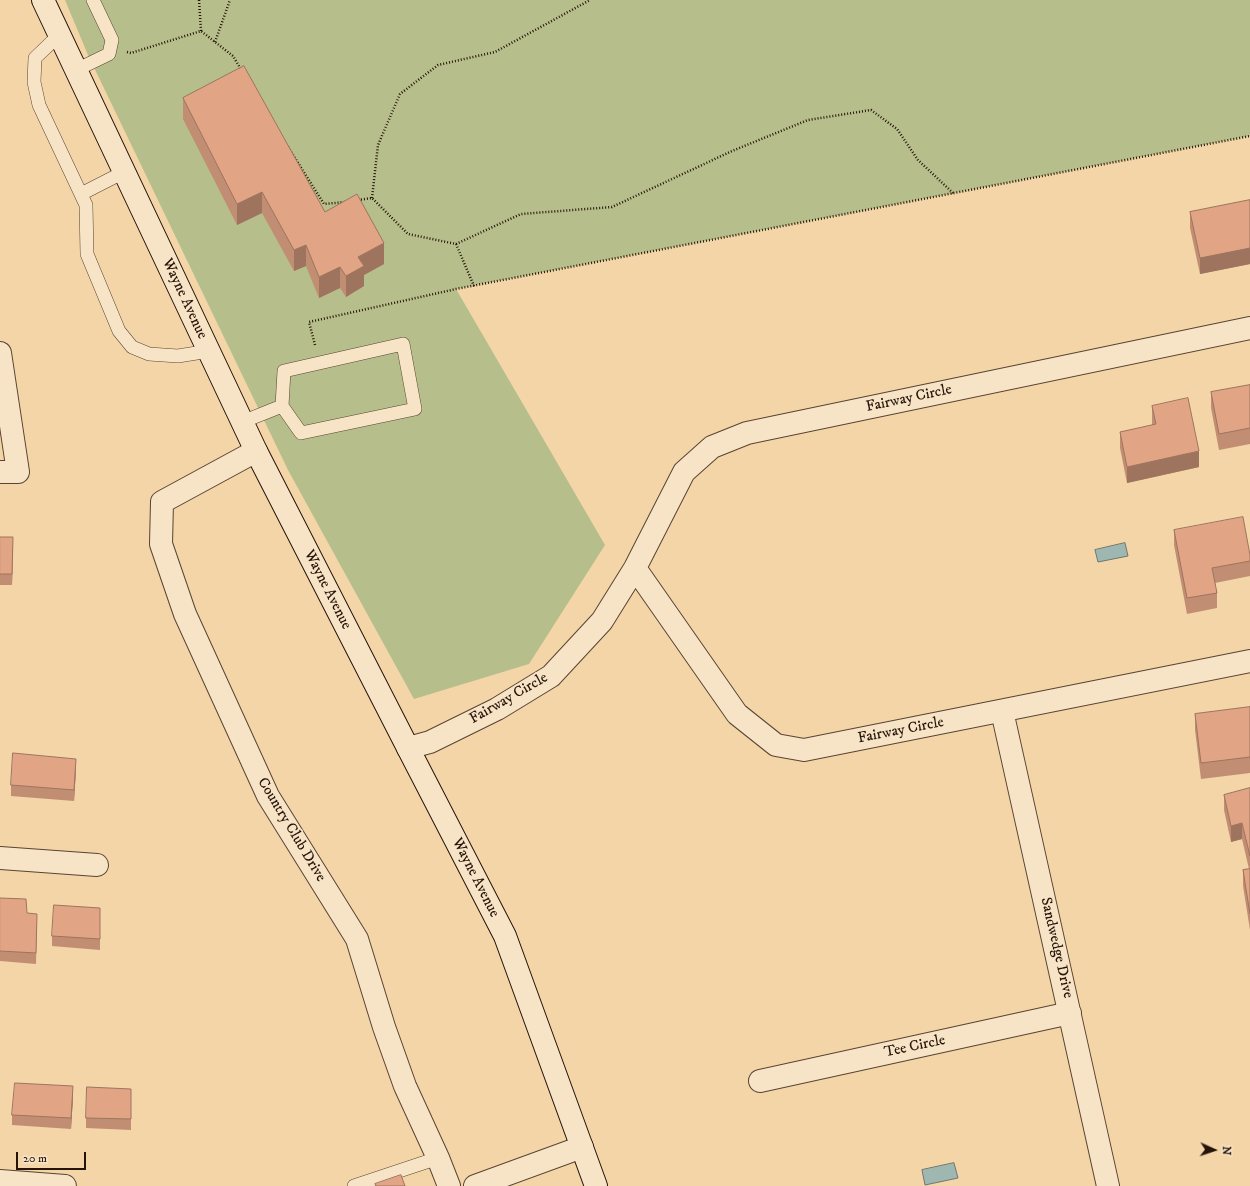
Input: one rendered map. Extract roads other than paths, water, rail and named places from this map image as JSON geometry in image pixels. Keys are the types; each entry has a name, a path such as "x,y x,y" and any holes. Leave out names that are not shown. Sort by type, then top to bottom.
{"street":[{"name":"Wayne Avenue","path":"43,0 256,451 505,936 596,1186"},
{"name":"Fairway Circle","path":"408,748 430,742 497,709 551,676 602,621 635,568 684,472 712,447 747,433 1250,328"},
{"path":"0,353 18,472 0,472"},
{"name":"Country Club Drive","path":"256,451 162,502 161,544 185,614 268,796 357,938 384,1027 405,1086 438,1158 448,1186"},
{"name":"Fairway Circle","path":"635,568 737,714 776,745 804,750 1250,661"},
{"name":"Sandwedge Drive","path":"1002,711 1108,1186"},
{"path":"0,858 97,864"},
{"name":"Tee Circle","path":"760,1081 1070,1013"},
{"path":"474,1186 582,1147"},
{"path":"0,1180 65,1186"}],"lane":[{"path":"76,70 109,54 112,40 93,0"},
{"path":"59,35 35,58 34,82 39,105 86,205 87,254 119,331 132,347 150,354 178,356 209,351"},
{"path":"81,194 124,172"},
{"path":"402,344 415,408 302,433 282,406 284,371 402,344"},
{"path":"242,422 282,406"},
{"path":"354,1186 438,1158"}],"water":[{"path":"1125,543 1128,556 1098,562 1095,550"},
{"path":"954,1163 958,1178 925,1185 922,1170"}]}
